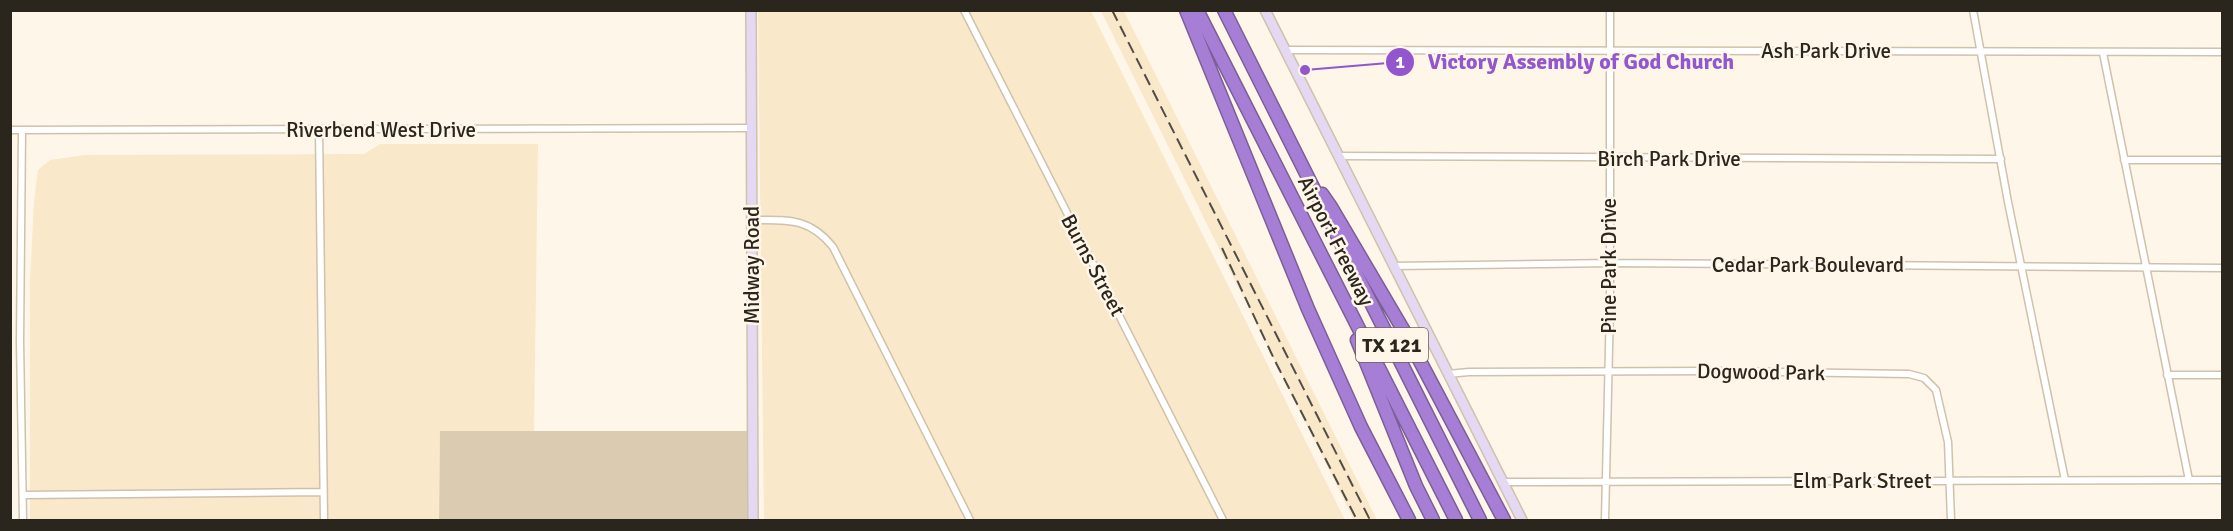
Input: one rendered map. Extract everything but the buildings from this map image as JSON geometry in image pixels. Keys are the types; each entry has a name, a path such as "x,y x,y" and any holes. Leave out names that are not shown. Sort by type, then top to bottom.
{"highway":[{"path":"1186,10 1308,309 1361,427 1409,520"},
{"name":"Airport Freeway","path":"1197,10 1456,520"},
{"name":"Airport Freeway","path":"1224,10 1480,520"},
{"path":"1303,170 1331,207 1404,330 1504,520"},
{"path":"1327,266 1416,486 1433,520"}],"main road":[{"name":"Midway Road","path":"751,10 753,520"},
{"name":"Airport Freeway","path":"1264,10 1522,520"}],"street":[{"name":"Burns Street","path":"964,10 1223,520"},
{"name":"Pine Park Drive","path":"1605,520 1609,372 1610,10"},
{"path":"1973,10 2065,480"},
{"name":"Ash Park Drive","path":"1285,50 2223,52"},
{"path":"2103,53 2189,480"},
{"name":"Riverbend West Drive","path":"10,130 752,129"},
{"path":"319,130 324,520"},
{"path":"22,131 20,341 23,520"},
{"name":"Birch Park Drive","path":"1338,156 2001,159"},
{"path":"2124,160 2223,160"},
{"path":"752,220 786,220 809,225 825,237 833,247 970,520"},
{"name":"Cedar Park Boulevard","path":"1393,266 1609,263 2223,268"},
{"name":"Dogwood Park","path":"1448,374 1469,372 1909,374 1924,378 1936,390 1948,442 1951,520"},
{"path":"2167,375 2223,375"},
{"name":"Elm Park Street","path":"1502,482 2223,480"},
{"path":"24,495 323,492"}],"shaded area":[{"path":"758,11 1091,11 1345,520 764,520"},
{"path":"1101,11 1124,11 1377,520 1354,520"},
{"path":"380,144 538,144 534,431 440,431 439,520 30,520 30,280 38,170 50,160 85,155 364,154"},
{"path":"440,431 747,431 748,520 439,520"}],"railway":[{"path":"1112,10 1370,520"},
{"path":"1222,248 1275,361 1357,520"}],"place":[{"name":"Victory Assembly of God Church","path":"1305,70"}]}
